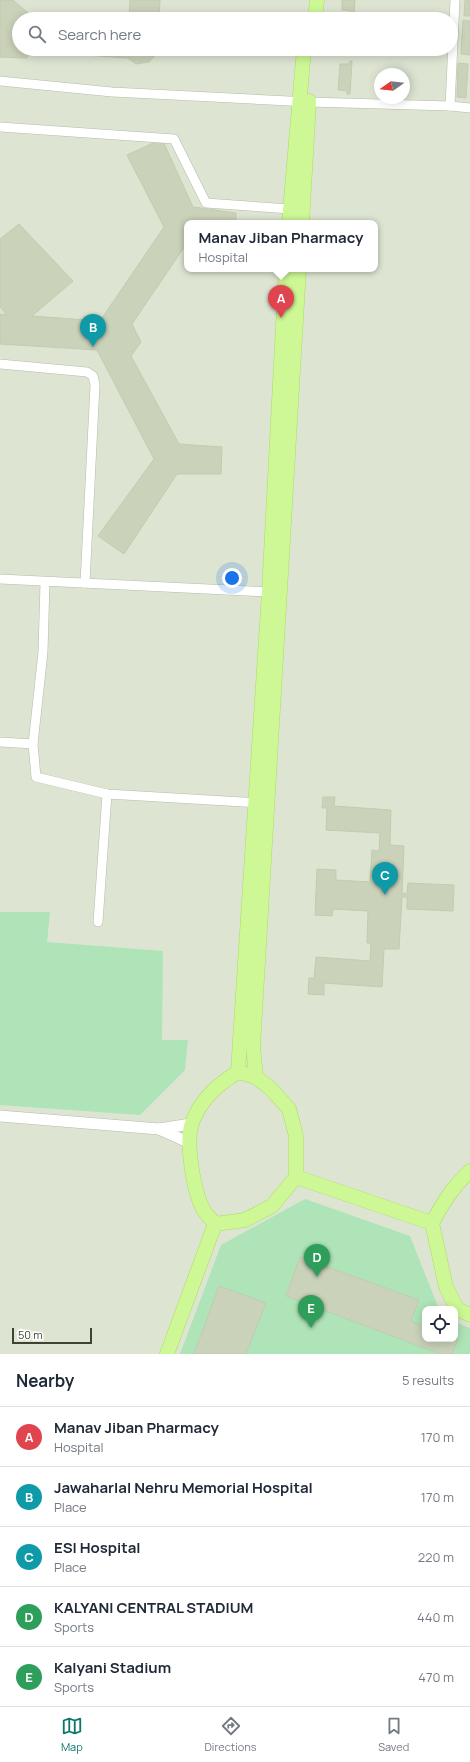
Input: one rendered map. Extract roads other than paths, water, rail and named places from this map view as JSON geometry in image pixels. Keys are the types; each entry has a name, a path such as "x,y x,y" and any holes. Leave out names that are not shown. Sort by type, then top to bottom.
{"main road":[{"path":"306,12 307,0"},
{"path":"316,12 317,0"},
{"path":"302,220 305,102 304,56"},
{"path":"289,216 312,56"},
{"path":"256,1077 253,1046 261,803 269,592 286,272"},
{"path":"238,1072 261,803 299,272"},
{"path":"238,1072 256,1077 271,1089 289,1109 296,1136 296,1177 272,1206 246,1220 215,1224 203,1209 194,1177 189,1149 191,1124 200,1105 221,1083 238,1072"},
{"path":"470,1171 459,1181 447,1197 432,1223 446,1287 457,1309 470,1315"},
{"path":"296,1177 432,1223"},
{"path":"167,1354 215,1224"}],"street":[{"path":"454,12 455,0"},
{"path":"450,106 452,56"},
{"path":"0,81 112,92 305,102 450,106 470,108"},
{"path":"0,127 174,139 206,203 289,216"},
{"path":"0,364 87,372 93,376 95,385 85,583"},
{"path":"0,579 269,592"},
{"path":"45,582 43,652 34,744 36,777 107,794 261,803"},
{"path":"0,742 34,744"},
{"path":"98,922 107,794"},
{"path":"0,1116 158,1129 191,1124"},
{"path":"158,1129 190,1143"}],"place":[{"name":"Manav Jiban Pharmacy","path":"281,318"},
{"name":"Jawaharlal Nehru Memorial Hospital","path":"93,347"},
{"name":"ESI Hospital","path":"385,895"},
{"name":"KALYANI CENTRAL STADIUM","path":"317,1277"},
{"name":"Kalyani Stadium","path":"311,1328"}]}
